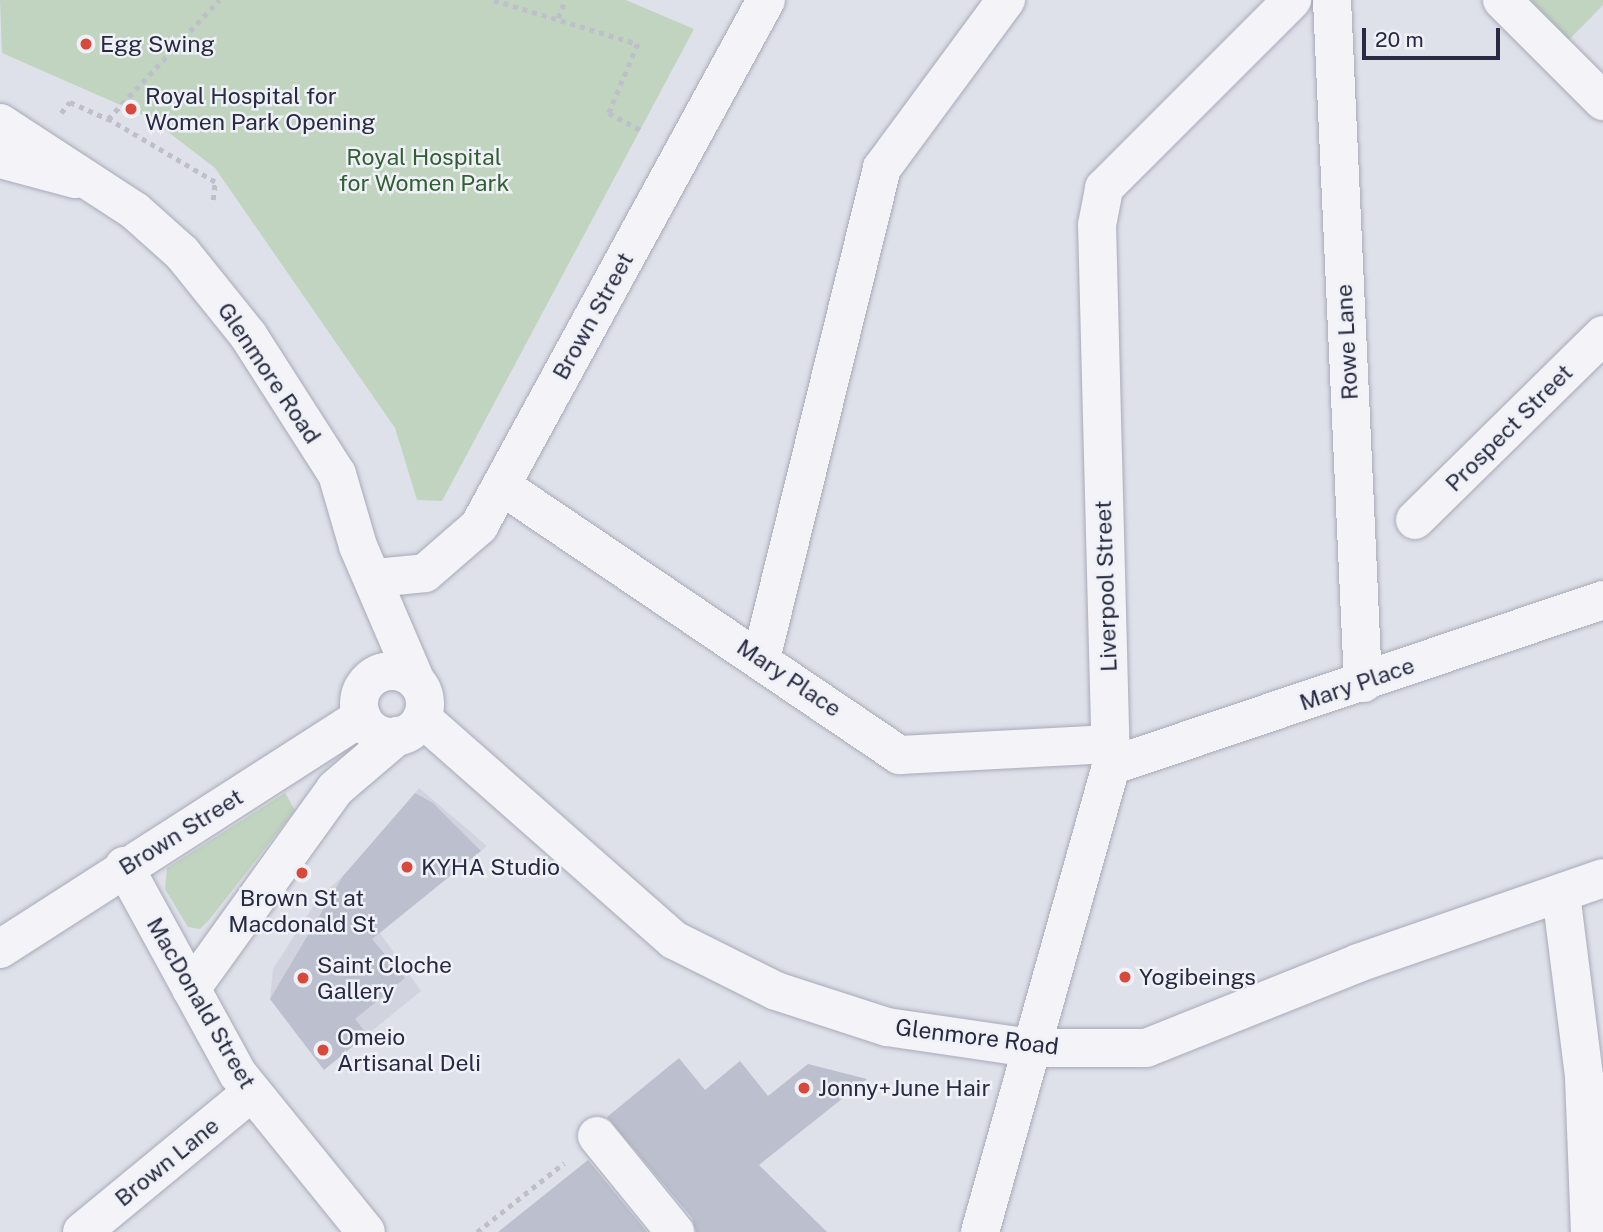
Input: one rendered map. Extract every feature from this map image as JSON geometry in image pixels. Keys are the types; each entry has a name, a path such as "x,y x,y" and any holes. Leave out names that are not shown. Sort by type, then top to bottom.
{"street":[{"name":"Brown Street","path":"376,578 425,573 448,558 479,526 766,0"},
{"path":"761,659 882,168 1006,0"},
{"name":"Liverpool Street","path":"980,1232 1111,755 1097,225 1104,188 1292,0"},
{"name":"Rowe Lane","path":"1332,0 1363,683"},
{"path":"1502,0 1603,101"},
{"name":"Glenmore Road","path":"0,123 80,180 135,211 182,253 248,335 337,474 358,546 376,578 416,681"},
{"name":"Glenmore Road","path":"0,159 80,180"},
{"name":"Prospect Street","path":"1415,520 1603,335"},
{"name":"Mary Place","path":"502,486 900,755 1111,755 1363,683 1603,600"},
{"path":"376,578 373,676 360,695 362,717 376,733 410,727"},
{"path":"191,989 335,789 410,727 425,698 416,681 400,672 373,676"},
{"name":"Brown Street","path":"0,949 124,866 362,717"},
{"name":"Glenmore Road","path":"410,727 674,940 776,991 887,1027 1031,1048 1146,1048 1358,963 1603,877"},
{"name":"MacDonald Street","path":"124,866 191,989 252,1092 366,1232"},
{"path":"1560,894 1595,1219"},
{"name":"Brown Lane","path":"82,1232 252,1092"},
{"path":"597,1136 675,1232"}],"path":[{"path":"108,119 219,0"},
{"path":"494,0 638,44 609,113"},
{"path":"558,18 565,0"},
{"path":"60,114 70,103 108,119 215,182 213,200"},
{"path":"477,1232 597,1136"}],"shaded area":[{"path":"419,788 487,846 380,933 421,991 324,1070 270,999 273,969 318,899 377,844"}],"green space":[{"name":"Royal Hospital for Women Park","path":"0,0 626,0 694,29 442,501 417,500 395,428 215,168 150,118 2,53"},
{"path":"1517,0 1603,0 1603,5 1563,46"},
{"path":"285,793 295,810 209,920 200,929 188,927 165,889 167,868"}],"building":[{"path":"415,793 433,803 481,851 372,939 405,978 355,1019 367,1034 324,1070 270,999 343,876"},
{"path":"679,1058 705,1090 740,1061 768,1096 808,1064 867,1079 759,1165 827,1232 696,1232 692,1218 607,1117"},
{"path":"588,1160 647,1232 498,1232"}],"place":[{"name":"Egg Swing","path":"86,44"},
{"name":"Royal Hospital for Women Park Opening","path":"131,109"},
{"name":"KYHA Studio","path":"407,867"},
{"name":"Brown St at Macdonald St","path":"302,873"},
{"name":"Yogibeings","path":"1125,977"},
{"name":"Saint Cloche Gallery","path":"303,978"},
{"name":"Omeio Artisanal Deli","path":"323,1050"},
{"name":"Jonny+June Hair","path":"804,1088"}]}
